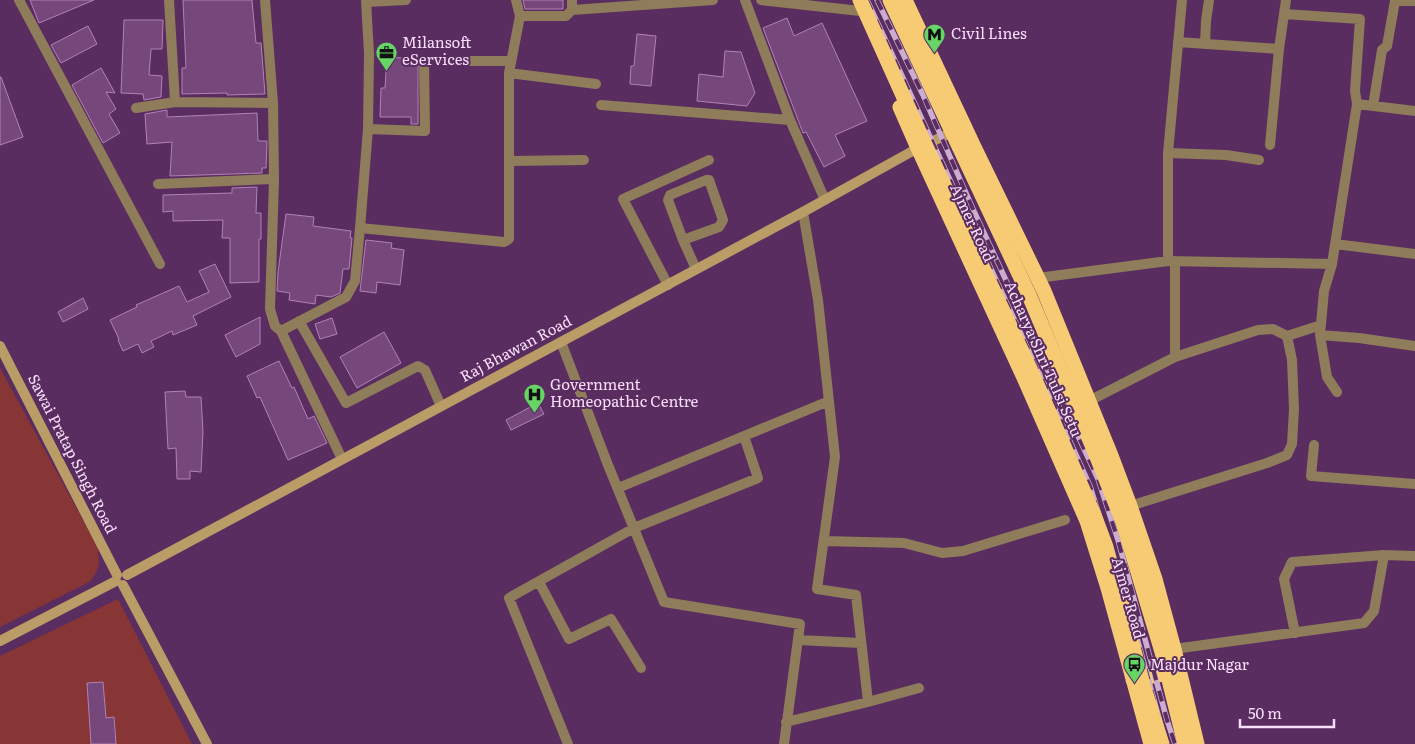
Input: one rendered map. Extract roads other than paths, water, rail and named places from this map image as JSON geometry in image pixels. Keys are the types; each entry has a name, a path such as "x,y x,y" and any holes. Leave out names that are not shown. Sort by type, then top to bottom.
{"highway":[{"name":"Acharya Shri Tulsi Setu","path":"890,0 1029,295 1123,522 1147,600 1185,744"},
{"name":"Ajmer Road","path":"905,0 1037,280 1044,291 1089,401 1130,506 1155,579 1197,744"},
{"name":"Ajmer Road","path":"858,4 918,148 1026,382 1087,522 1108,588 1151,744"},
{"name":"Acharya Shri Tulsi Setu","path":"858,4 1032,373 1094,516 1106,547 1144,688 1162,744"},
{"path":"1133,680 1179,671"}],"street":[{"path":"18,0 160,264"},
{"path":"169,0 175,102"},
{"path":"265,0 273,103 274,179 270,309 275,326 281,331 342,459"},
{"path":"281,331 346,296 354,281 368,129 366,1 406,0"},
{"path":"360,228 504,242 509,239 509,73 520,16 516,0"},
{"path":"520,16 566,16 572,5 713,0"},
{"path":"745,0 790,120 825,200"},
{"path":"761,0 858,4"},
{"path":"1175,357 1168,152 1182,0"},
{"path":"1205,44 1209,0"},
{"path":"1270,144 1279,49 1286,0"},
{"path":"1372,106 1382,50 1387,46 1395,0 1415,2"},
{"path":"1284,14 1360,19 1355,90 1357,104 1332,264 1324,291 1320,330 1327,377 1336,392"},
{"path":"1178,42 1279,49"},
{"path":"456,61 511,61"},
{"path":"368,129 425,131 424,62"},
{"path":"509,73 596,84"},
{"path":"136,108 175,102 273,103"},
{"path":"1357,104 1415,111"},
{"path":"601,105 790,120"},
{"name":"Raj Bhawan Road","path":"0,641 121,579 803,212 918,148 964,126"},
{"path":"1168,152 1226,155 1259,160"},
{"path":"510,161 584,160"},
{"path":"668,284 623,200 710,160"},
{"path":"158,184 274,179"},
{"path":"683,240 719,227 722,224 723,220 709,180 670,195 668,200 683,240 696,269"},
{"path":"803,212 818,300 835,457 818,588 856,595 868,702"},
{"path":"1335,244 1415,254"},
{"path":"1037,280 1044,276 1172,261 1332,264"},
{"path":"299,321 346,403 418,366 425,370 441,406"},
{"path":"1089,401 1175,357 1258,330 1273,329 1287,336 1320,330 1415,346"},
{"path":"1130,506 1268,463 1287,455 1292,444 1294,409 1292,360 1287,336"},
{"path":"561,342 664,602 800,624 784,744"},
{"name":"Sawai Pratap Singh Road","path":"0,346 207,744"},
{"path":"618,488 829,401"},
{"path":"568,744 509,598 634,528 758,478 744,436"},
{"path":"1314,445 1311,476 1415,484"},
{"path":"824,540 904,543 942,552 963,551 1064,520"},
{"path":"1174,649 1364,624 1374,611 1384,556"},
{"path":"1295,633 1284,579 1292,562 1384,556 1415,556"},
{"path":"539,582 569,640 611,619 641,668"},
{"path":"798,640 862,643"},
{"path":"786,722 919,688"}],"railway":[{"path":"867,0 1090,486 1134,627 1166,744"},
{"path":"877,0 923,95 973,209 1098,479 1118,540 1175,744"}],"place":[{"name":"Civil Lines","path":"935,53"},
{"name":"Milansoft eServices","path":"386,71"},
{"name":"Government Homeopathic Centre","path":"534,413"},
{"name":"Majdur Nagar","path":"1134,684"}]}
